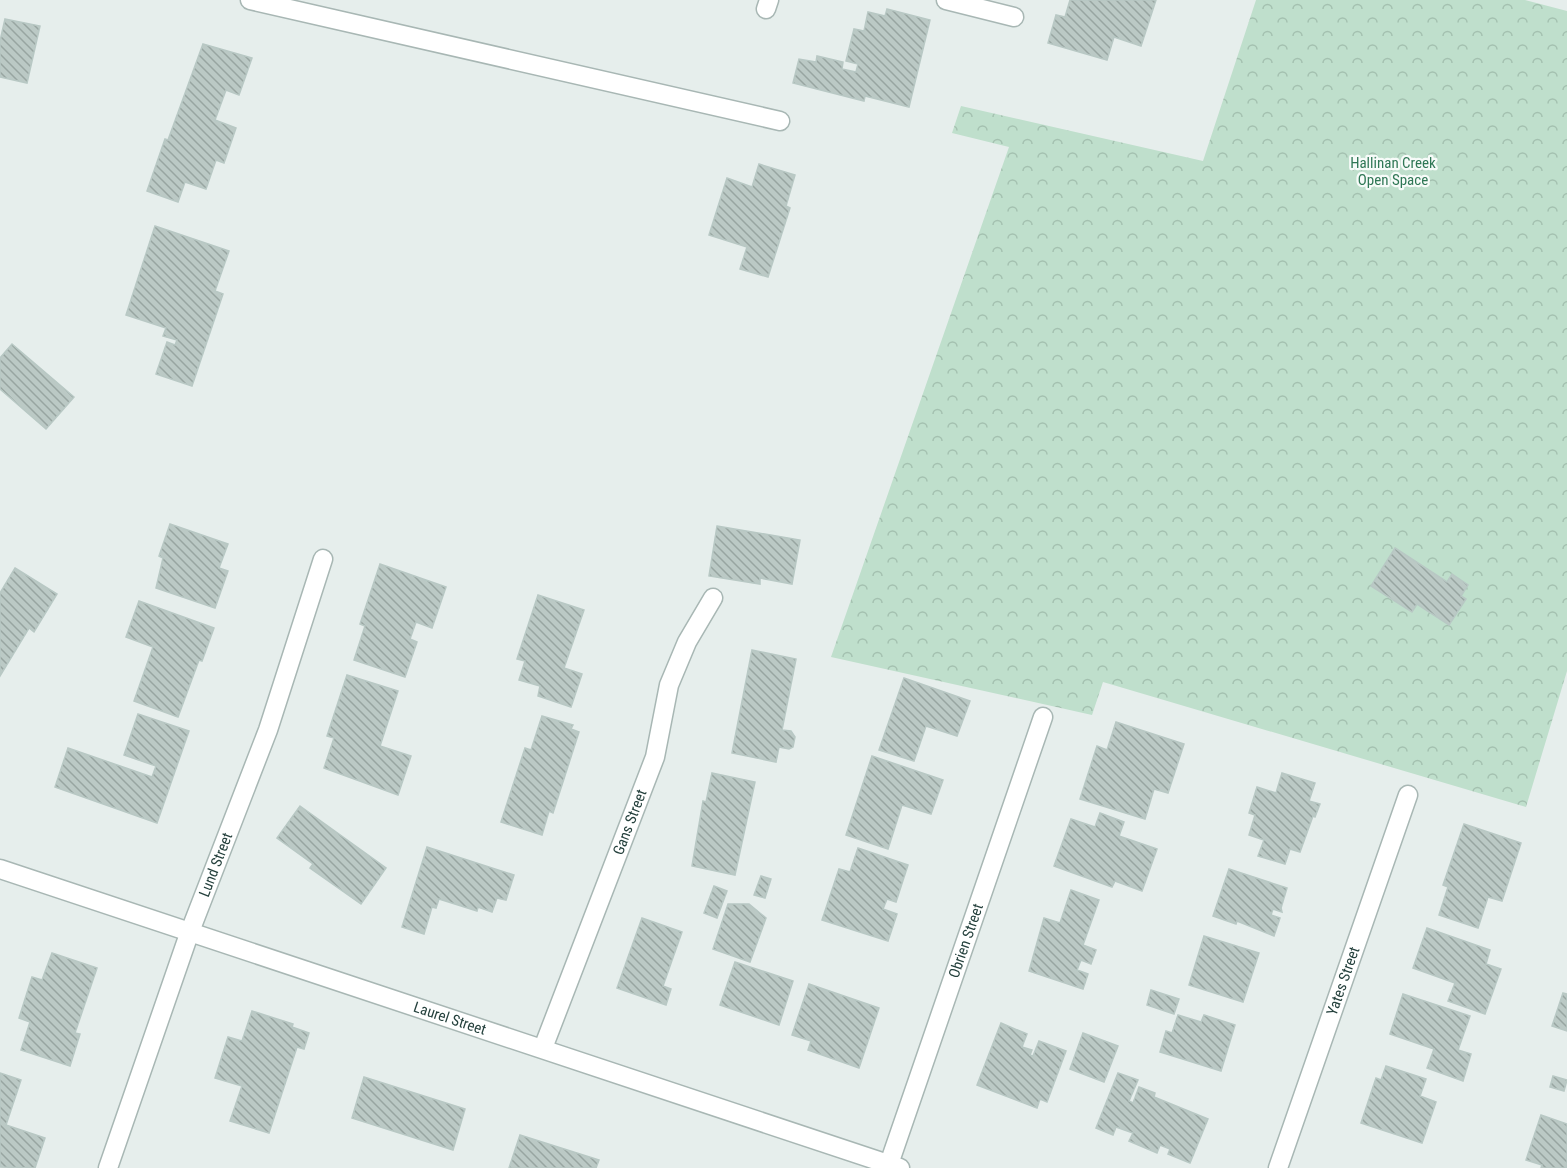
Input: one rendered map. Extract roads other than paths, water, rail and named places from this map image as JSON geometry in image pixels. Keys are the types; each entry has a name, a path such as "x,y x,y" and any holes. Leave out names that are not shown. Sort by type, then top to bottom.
{"street":[{"path":"250,0 780,121"},
{"path":"946,0 1014,17"},
{"name":"Lund Street","path":"108,1168 189,934 268,730 323,559"},
{"name":"Gans Street","path":"543,1048 655,757 669,685 687,642 713,598"},
{"name":"Obrien Street","path":"894,1166 1043,717"},
{"name":"Yates Street","path":"1278,1168 1408,795"},
{"name":"Laurel Street","path":"0,869 189,934 543,1048 894,1166"}],"park label":[{"name":"Hallinan Creek Open Space","path":"1393,172"}]}
